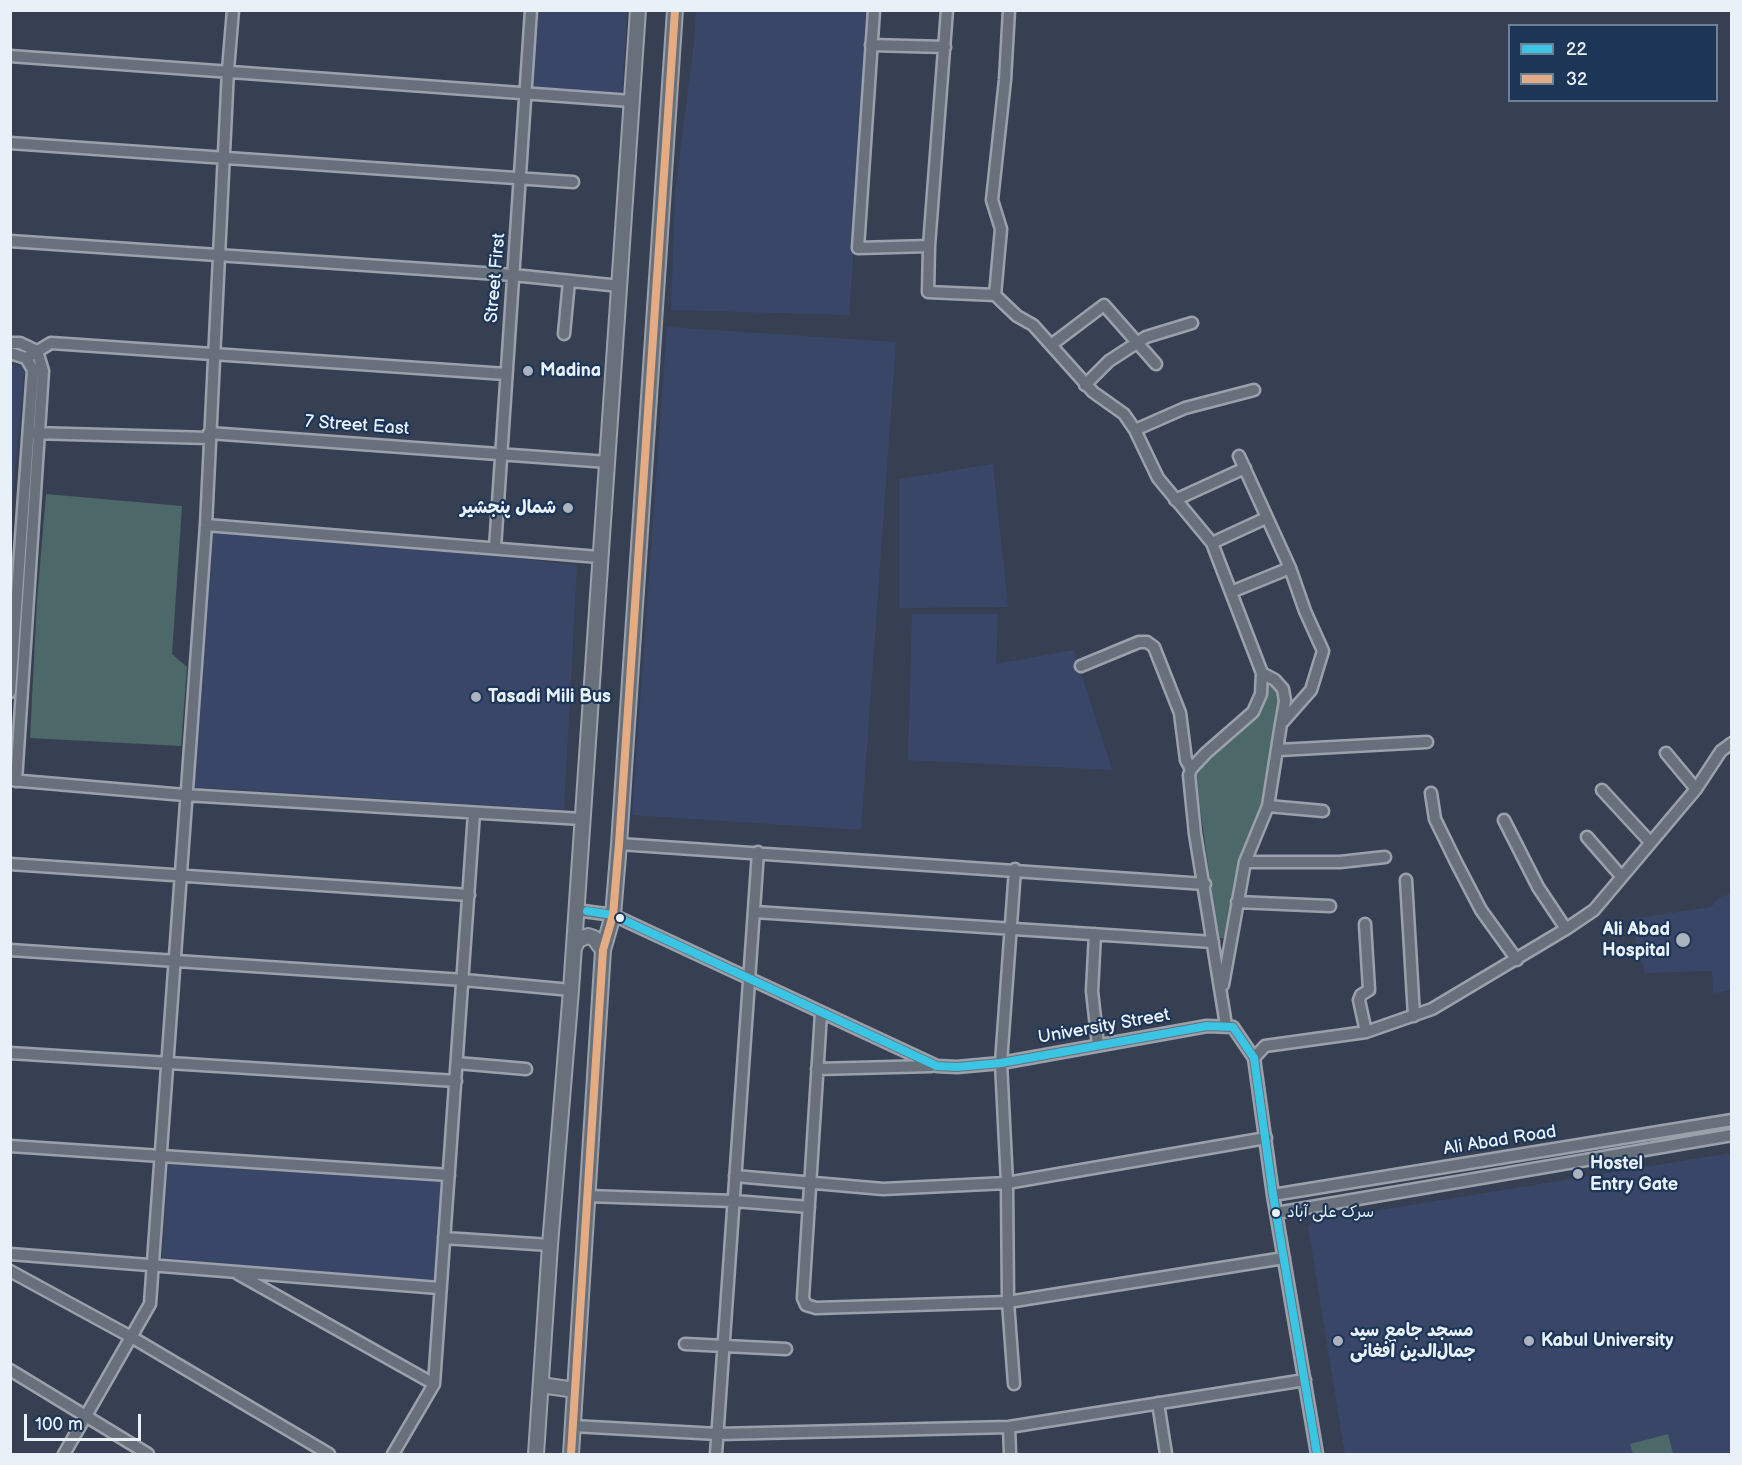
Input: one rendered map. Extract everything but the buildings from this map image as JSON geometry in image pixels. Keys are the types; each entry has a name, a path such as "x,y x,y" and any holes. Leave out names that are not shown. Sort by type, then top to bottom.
{"main road":[{"path":"536,1455 574,948 638,10"},
{"path":"571,1455 603,950 613,915 619,844 675,10"},
{"path":"574,948 578,940 588,936 594,938 603,950"},
{"path":"541,1385 575,1390"}],"street":[{"path":"64,1455 133,1338 150,1304 206,525 223,158 233,10"},
{"name":"Street First","path":"495,548 531,10"},
{"path":"874,10 858,248 929,246"},
{"path":"948,10 929,246 928,292 995,295 1017,316 1033,325 1085,385 1124,414 1136,430 1158,478 1212,543 1262,673 1261,694 1253,712 1189,765"},
{"path":"995,295 1001,229 992,200 1005,80 1009,10"},
{"path":"872,45 945,47"},
{"path":"10,56 631,100"},
{"path":"10,143 573,182"},
{"path":"10,240 513,275 620,286"},
{"path":"564,334 569,281"},
{"path":"1051,345 1104,305 1156,364"},
{"path":"1085,385 1109,361 1146,337 1192,323"},
{"path":"10,343 20,343 37,351 43,371 16,558 10,692"},
{"path":"26,358 51,343 213,352 506,374"},
{"path":"10,353 26,358 33,370 34,433 14,775 185,795 582,819"},
{"path":"1136,430 1185,408 1254,390"},
{"name":"7 Street East","path":"34,433 209,435 502,453 608,462"},
{"path":"1239,456 1290,568 1305,611 1323,651 1311,690 1281,724"},
{"path":"1175,500 1245,468"},
{"path":"1212,543 1266,518"},
{"path":"206,525 599,557"},
{"path":"1231,592 1290,568"},
{"path":"1081,666 1139,642 1147,642 1154,647 1180,713 1189,765 1195,834 1205,884 1226,1025 1241,1035 1254,1058 1273,1195 1317,1455"},
{"path":"1222,994 1245,862 1268,806 1279,750 1285,701 1283,688 1275,680 1262,673"},
{"path":"1279,750 1427,742"},
{"path":"1254,1058 1265,1046 1366,1032 1432,1009 1566,929 1594,910 1696,789 1721,751 1731,743"},
{"path":"1666,753 1696,789"},
{"path":"1602,789 1650,842"},
{"path":"1431,793 1436,819 1456,862 1481,910 1517,960"},
{"path":"1268,806 1323,811"},
{"path":"393,1455 434,1384 474,813"},
{"path":"1504,820 1538,887 1566,929"},
{"path":"1587,837 1621,876"},
{"path":"619,844 1015,869 1205,884"},
{"path":"716,1455 758,852"},
{"path":"1245,862 1340,862 1385,856"},
{"path":"10,864 469,895"},
{"path":"1014,1384 1008,1302 1007,1183 1002,1063 1015,869"},
{"path":"1406,880 1414,1016"},
{"path":"1237,902 1330,906"},
{"name":"University Street","path":"576,910 613,915 937,1066 957,1067 1002,1063 1207,1026 1226,1025"},
{"path":"755,912 1213,942"},
{"path":"1365,924 1369,990 1360,995 1359,1000 1366,1032"},
{"path":"1095,934 1092,991 1098,1045"},
{"path":"10,950 464,980 571,990"},
{"path":"821,1013 803,1298 806,1305 816,1308 1008,1302 1284,1258"},
{"path":"10,1053 456,1081"},
{"path":"457,1063 526,1069"},
{"path":"817,1069 937,1066"},
{"name":"Ali Abad Road","path":"1273,1195 1731,1120"},
{"name":"Ali Abad Road","path":"1276,1213 1731,1135"},
{"path":"735,1176 884,1189 1007,1183 1266,1138"},
{"path":"10,1146 449,1175"},
{"path":"1566,1147 1569,1162"},
{"path":"587,1196 734,1201 809,1207"},
{"path":"444,1238 550,1245"},
{"path":"10,1254 439,1288"},
{"path":"10,1271 133,1338 329,1455"},
{"path":"235,1273 434,1384"},
{"path":"685,1344 786,1349"},
{"path":"10,1370 148,1455"},
{"path":"573,1426 718,1434 1009,1427 1305,1380"},
{"path":"1158,1403 1166,1455"},
{"path":"1009,1427 1010,1455"}],"shaded area":[{"path":"535,11 627,11 622,93 530,87"},
{"path":"696,11 870,11 849,315 671,310 675,192"},
{"path":"667,327 896,342 861,830 632,815"},
{"path":"11,364 25,366 11,514"},
{"path":"993,464 1008,607 899,608 899,479"},
{"path":"212,529 368,542 577,565 564,810 193,787"},
{"path":"912,614 998,614 996,664 1074,650 1112,770 908,760"},
{"name":"Ali Abad Hospital","path":"1731,894 1731,990 1713,993 1712,971 1645,973 1630,919 1711,907 1720,897"},
{"name":"Kabul University","path":"1731,1153 1731,1454 1345,1454 1308,1227 1313,1221"},
{"path":"168,1161 445,1178 438,1276 434,1276 433,1282 162,1258"}],"green space":[{"path":"46,494 182,506 172,654 187,667 181,746 30,738 37,601"},
{"path":"1267,679 1281,693 1269,801 1248,841 1230,938 1218,938 1195,770 1259,713 1266,699"},
{"path":"1668,1434 1673,1454 1633,1454 1630,1444"}],"transit line":[{"name":"32","path":"571,1454 603,950 613,915 619,844 675,10"},
{"name":"22","path":"587,911 613,915 937,1066 957,1067 1001,1063 1207,1026 1233,1027 1254,1058 1273,1195 1317,1454"}],"place":[{"name":"Madina","path":"528,371"},
{"name":"شمال پنجشیر","path":"568,508"},
{"name":"Tasadi Mili Bus","path":"476,697"},
{"name":"Ali Abad Hospital","path":"1683,940"},
{"name":"Hostel Entry Gate","path":"1578,1174"},
{"name":"سرک علی آباد","path":"1276,1213"},
{"name":"مسجد جامع سید جمال‌الدین افغانی","path":"1338,1341"},
{"name":"Kabul University","path":"1529,1341"}]}
